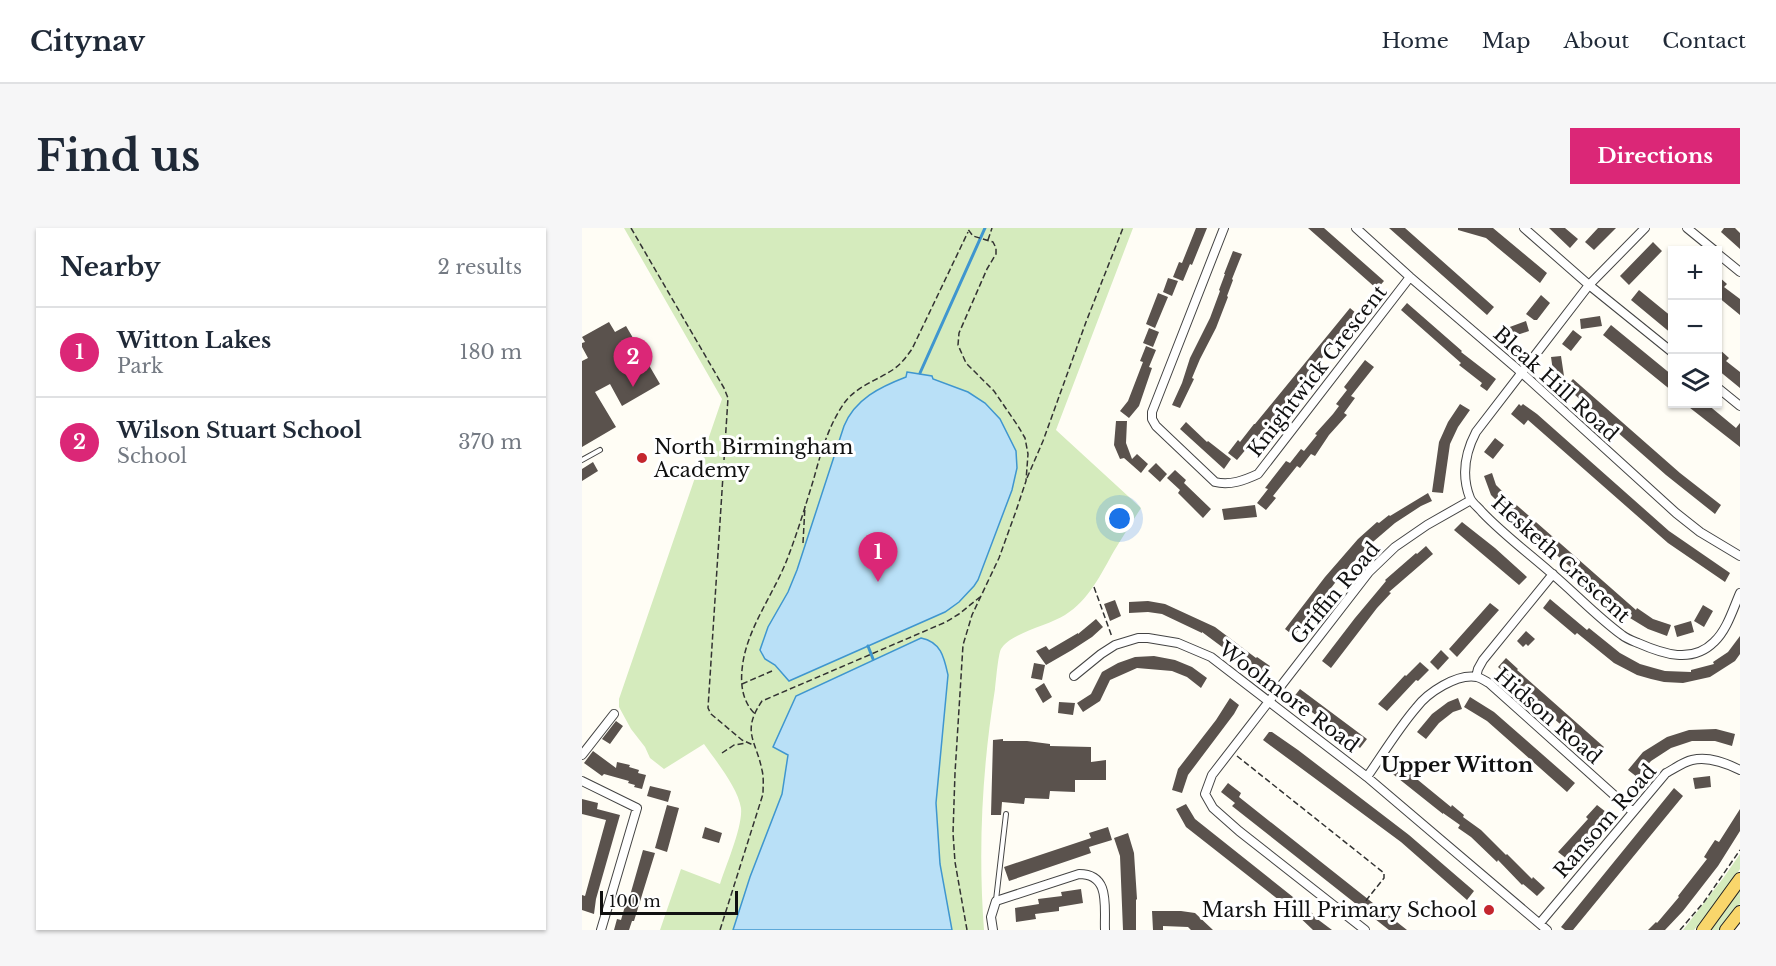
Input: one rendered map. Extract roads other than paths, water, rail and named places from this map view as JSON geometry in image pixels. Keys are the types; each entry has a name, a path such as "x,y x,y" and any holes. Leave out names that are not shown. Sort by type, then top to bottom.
{"main road":[{"path":"1703,930 1740,879"},
{"path":"1726,930 1740,912"}],"street":[{"name":"Knightwick Crescent","path":"1224,228 1152,412 1152,419 1156,426 1215,482 1244,481 1257,474 1410,278"},
{"name":"Bleak Hill Road","path":"1356,228 1410,278 1522,373 1676,513 1700,532 1740,556"},
{"path":"1524,228 1589,285 1668,348"},
{"name":"Hesketh Crescent","path":"1645,228 1589,285 1476,432 1468,447 1464,472 1471,500 1497,528 1623,636 1661,654 1689,655 1707,648 1716,640 1728,621 1740,593"},
{"path":"1687,228 1709,246"},
{"path":"1722,257 1740,272"},
{"path":"1722,391 1740,406"},
{"name":"Griffin Road","path":"1359,928 1352,919 1212,808 1205,794 1212,776 1230,751 1368,572 1395,547 1427,525 1471,500"},
{"path":"1476,677 1483,660 1553,574"},
{"name":"Woolmore Road","path":"1074,676 1115,645 1138,638 1187,646 1211,657 1367,777 1547,930"},
{"name":"Hidson Road","path":"1367,777 1417,706 1452,681 1476,677 1489,683 1633,812"},
{"path":"582,755 614,714"},
{"name":"Ransom Road","path":"1540,923 1666,773 1692,760 1706,759 1724,762 1740,770"},
{"path":"582,781 637,808 601,930"},
{"path":"993,930 991,917 996,901 1079,874 1096,877 1103,886 1105,930"}],"lane":[{"path":"582,460 600,450"},
{"path":"996,901 1006,814"}],"water":[{"path":"907,372 932,376 933,379 968,392 985,403 1000,419 1016,451 1017,468 1012,490 978,580 959,602 945,612 789,681 775,665 765,659 760,650 768,627 788,592 797,570 844,426 855,408 869,395 906,377"},
{"path":"921,638 933,643 940,651 948,675 936,803 940,864 952,930 733,930 750,877 782,794 788,755 773,747 796,696"}],"waterway":[{"path":"920,373 985,228"},
{"path":"868,646 873,659"}],"place":[{"name":"Wilson Stuart School","path":"633,387"},
{"name":"North Birmingham Academy","path":"642,458"},
{"name":"Witton Lakes","path":"878,582"},
{"name":"Marsh Hill Primary School","path":"1489,910"}],"district":[{"name":"Upper Witton","path":"1457,765"}]}
